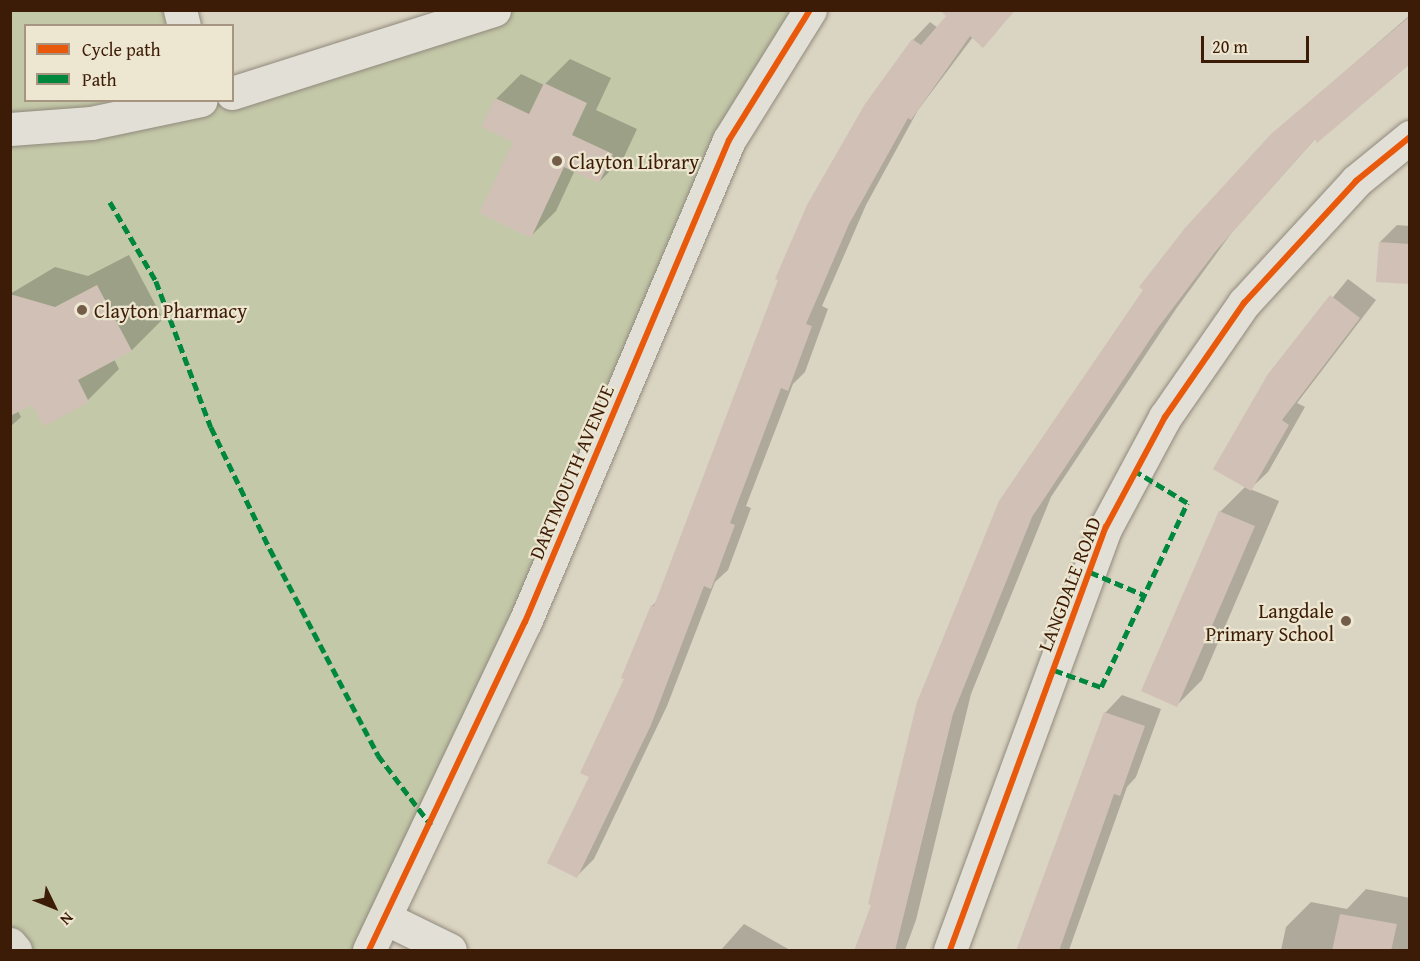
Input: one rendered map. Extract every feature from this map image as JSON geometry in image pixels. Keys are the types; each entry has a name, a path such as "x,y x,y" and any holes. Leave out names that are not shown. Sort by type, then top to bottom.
{"main road":[{"path":"10,944 15,951"}],"street":[{"path":"234,92 494,10"},
{"name":"DARTMOUTH AVENUE","path":"369,951 387,919 525,622 729,140 799,14"},
{"path":"10,129 91,123 191,102"},
{"name":"LANGDALE ROAD","path":"950,951 1106,528 1165,417 1244,303 1356,181 1410,137"},
{"path":"387,919 450,951"}],"green space":[{"path":"10,11 180,11 184,24 24,24 24,102 234,102 234,99 496,11 810,11 369,950 15,950 11,944"}],"building":[{"path":"940,10 1015,10 983,48 970,36 911,120 908,118 849,224 806,324 812,326 788,391 781,388 730,523 735,525 711,589 704,586 651,725 577,878 547,863 589,777 580,773 624,679 621,678 651,605 654,606 778,280 775,279 807,205 865,104 912,39 921,45 946,16"},
{"path":"1410,16 1410,64 1317,143 1315,139 1215,252 1157,329 1032,517 953,714 895,951 854,951 871,905 868,904 917,702 999,501 1143,290 1139,287 1185,228 1271,134"},
{"name":"Clayton Library","path":"544,83 587,103 572,135 613,154 599,183 564,167 531,238 479,213 513,142 481,127 495,98 529,114"},
{"path":"1379,242 1410,244 1410,284 1376,282"},
{"path":"97,285 132,351 78,380 89,402 44,426 32,405 10,416 10,294 55,307"},
{"path":"1330,295 1360,318 1282,420 1289,425 1251,491 1213,469 1268,374"},
{"path":"1219,511 1255,526 1177,707 1141,691"},
{"path":"1104,712 1145,726 1120,796 1114,794 1059,951 1016,951"},
{"path":"1340,914 1397,924 1391,951 1332,951"}],"marked path":[{"path":"110,202 156,281 211,427 270,549 378,755 431,825"},
{"path":"1054,670 1101,687 1187,503 1136,472"},
{"path":"1090,572 1144,595"}],"cycle path":[{"path":"369,950 525,622 729,140 810,10"},
{"path":"950,950 1106,527 1165,417 1244,303 1356,181 1410,137"}],"place":[{"name":"Clayton Library","path":"557,161"},
{"name":"Clayton Pharmacy","path":"82,310"},
{"name":"Langdale Primary School","path":"1346,621"}]}
